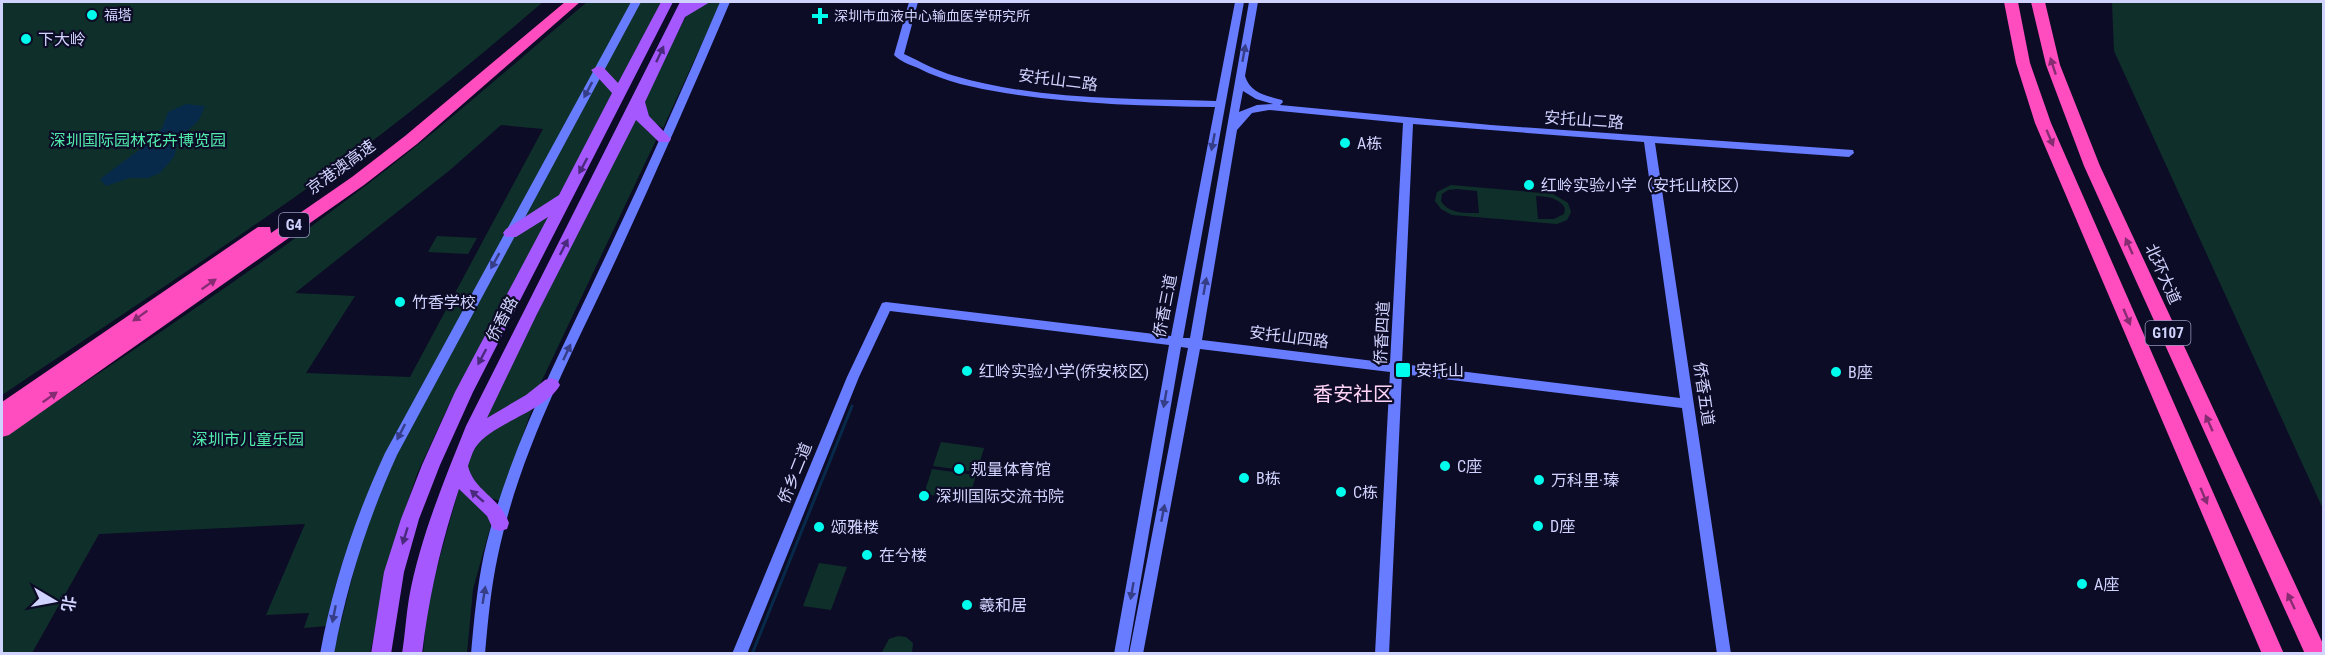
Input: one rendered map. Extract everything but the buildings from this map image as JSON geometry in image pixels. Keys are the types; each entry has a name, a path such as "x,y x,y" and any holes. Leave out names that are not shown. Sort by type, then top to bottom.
{"highway":[{"name":"京港澳高速","path":"2,412 357,166 555,2"},
{"name":"京港澳高速","path":"2,429 358,181 411,140 573,2"},
{"name":"G107","path":"2011,2 2023,63 2043,123 2273,654"},
{"name":"北环大道","path":"2038,3 2053,65 2092,166 2316,654"}],"main road":[{"name":"侨香路","path":"381,654 394,572 431,465 464,392 667,2"},
{"path":"682,9 704,2"},
{"name":"侨香路","path":"412,654 422,583 441,514 459,465 510,353 638,102 682,9"},
{"path":"598,70 619,92"},
{"path":"638,102 642,118 664,139"},
{"path":"511,233 566,198"},
{"path":"470,441 483,430 540,395 551,385"},
{"path":"459,465 469,489 494,511 500,523"}],"street":[{"path":"327,654 345,568 357,531 378,481 411,413 636,2"},
{"path":"478,654 487,576 500,523 525,449 551,385 724,2"},
{"name":"安托山二路","path":"913,2 898,55 950,78 1008,90 1112,101 1220,104"},
{"name":"侨香三道","path":"1121,654 1176,342 1240,2"},
{"path":"1136,654 1195,344 1253,2"},
{"path":"1240,75 1244,86 1256,95 1317,111"},
{"path":"1230,136 1240,116 1251,109 1262,107 1317,111"},
{"name":"安托山二路","path":"1317,111 1408,121 1849,153"},
{"name":"侨香四道","path":"1382,654 1408,121"},
{"name":"侨香五道","path":"1649,139 1724,654"},
{"name":"安托山四路","path":"886,306 1689,404"},
{"name":"侨乡二道","path":"739,654 853,377 886,306"}],"green space":[{"name":"深圳国际园林花卉博览园","path":"2,2 543,2 442,86 337,167 2,395"},
{"name":"深圳市儿童乐园","path":"587,2 632,2 390,447 352,535 337,580 326,626 304,628 309,613 266,615 305,524 99,534 32,653 2,654 2,438 277,252 435,131","holes":["501,125 543,129 410,377 306,373 355,296 295,293 450,170"]},
{"path":"639,2 661,2 618,85 602,69"},
{"path":"709,2 721,2 663,128 648,119 641,104 687,14"},
{"path":"2112,2 2323,2 2323,509 2114,51"},
{"path":"597,77 613,93 558,201 520,221"},
{"path":"636,117 648,132 657,138 535,395 481,425"},
{"path":"1451,185 1553,194 1568,203 1571,212 1567,220 1557,224 1452,215 1441,209 1435,201 1437,192","holes":["1448,190 1477,191 1479,213 1458,212 1444,205 1441,201 1442,194","1536,196 1552,198 1559,202 1565,208 1564,214 1554,219 1538,219"]},
{"path":"553,211 447,409 417,474 393,546 370,653 333,654 364,531 400,447 511,236"},
{"path":"437,236 477,238 468,254 428,252"},
{"path":"533,406 500,501 491,498 470,482 467,464 477,439"},
{"path":"941,442 984,448 977,472 933,466"},
{"path":"932,469 976,475 969,500 924,494"},
{"path":"459,488 492,521 473,589 467,653 423,654 428,600"},
{"path":"819,563 847,567 831,610 803,606"},
{"path":"898,636 906,637 913,643 912,653 882,652 889,639"}],"water":[{"path":"186,104 205,106 199,120 179,139 174,157 160,173 148,178 129,178 106,186 100,179 147,144 162,128 168,112"}],"waterway":[{"path":"752,654 852,406"}],"place":[{"name":"福塔","path":"92,15"},
{"name":"深圳市血液中心输血医学研究所","path":"820,16"},
{"name":"下大岭","path":"26,39"},
{"name":"A栋","path":"1345,143"},
{"name":"红岭实验小学（安托山校区）","path":"1529,185"},
{"name":"竹香学校","path":"400,302"},
{"name":"安托山","path":"1403,370"},
{"name":"红岭实验小学(侨安校区)","path":"967,371"},
{"name":"B座","path":"1836,372"},
{"name":"C座","path":"1445,466"},
{"name":"规量体育馆","path":"959,469"},
{"name":"B栋","path":"1244,478"},
{"name":"万科里·瑧","path":"1539,480"},
{"name":"C栋","path":"1341,492"},
{"name":"深圳国际交流书院","path":"924,496"},
{"name":"D座","path":"1538,526"},
{"name":"颂雅楼","path":"819,527"},
{"name":"在兮楼","path":"867,555"},
{"name":"A座","path":"2082,584"},
{"name":"羲和居","path":"967,605"}],"district":[{"name":"香安社区","path":"1353,394"}]}
